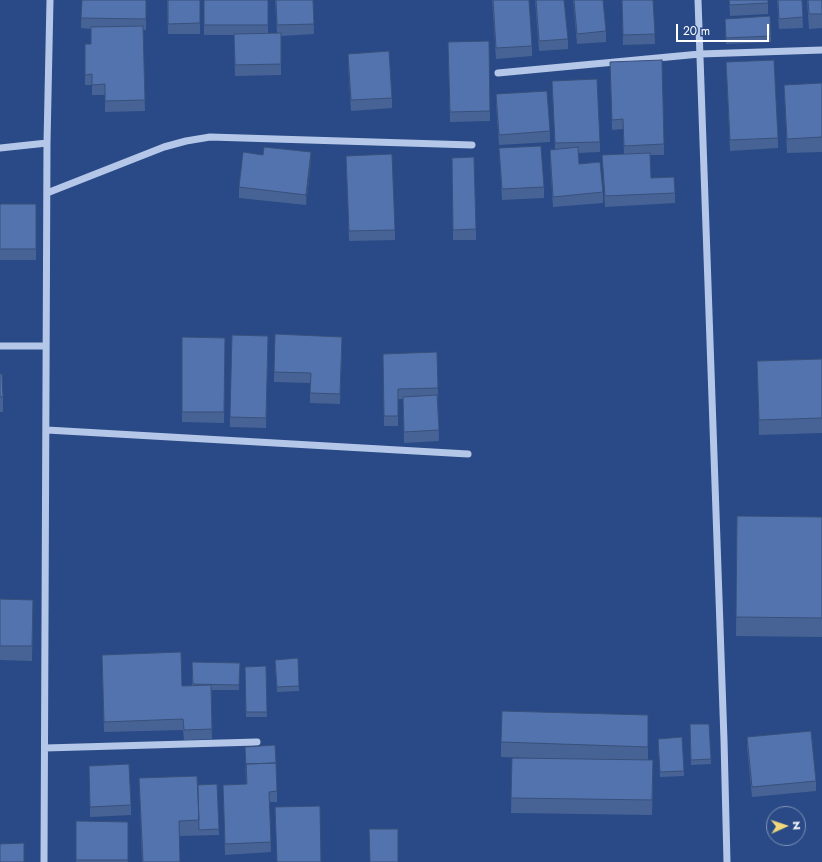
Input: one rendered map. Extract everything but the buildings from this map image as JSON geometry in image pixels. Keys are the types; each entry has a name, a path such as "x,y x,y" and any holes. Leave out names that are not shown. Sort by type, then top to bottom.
{"street":[{"path":"44,862 47,143 50,0"},
{"path":"698,0 724,716 727,862"},
{"path":"498,73 700,54 822,50"},
{"path":"47,193 164,147 210,137 472,145"},
{"path":"0,148 47,143"},
{"path":"0,346 46,346"},
{"path":"47,430 468,454"},
{"path":"45,748 257,742"}]}
